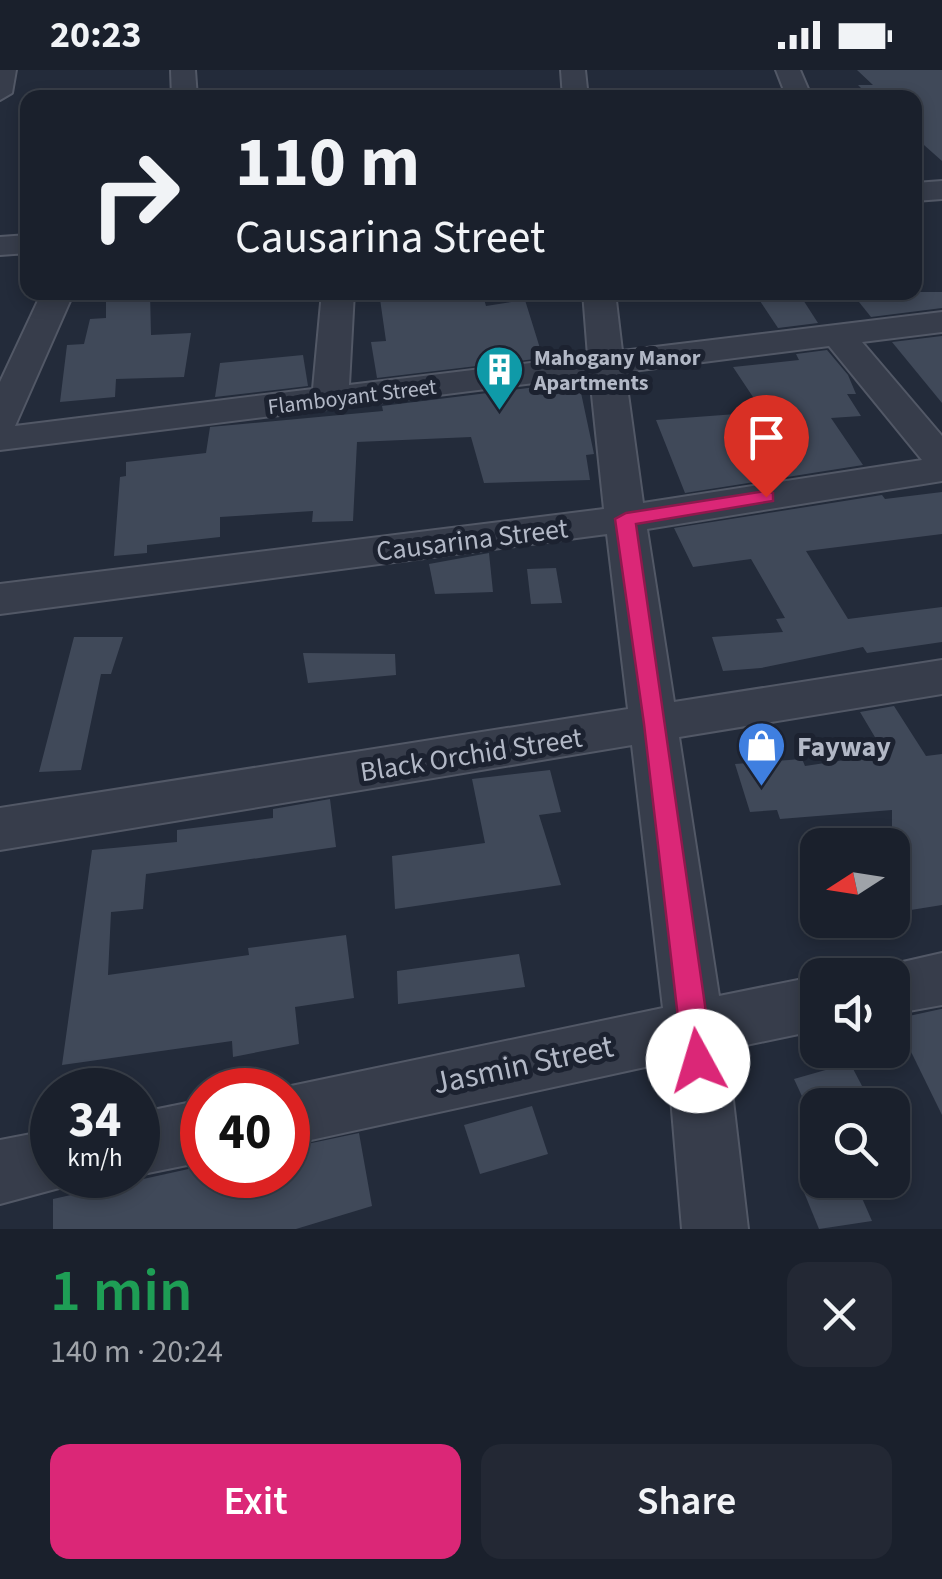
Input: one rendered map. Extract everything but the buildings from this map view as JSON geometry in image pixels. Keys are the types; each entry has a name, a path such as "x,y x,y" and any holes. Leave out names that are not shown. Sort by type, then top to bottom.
{"street":[{"path":"0,93 4,70"},
{"path":"0,421 54,300"},
{"path":"330,399 337,300"},
{"path":"600,300 604,364 695,1028 715,1229"},
{"name":"Flamboyant Street","path":"0,439 942,322"},
{"path":"838,334 942,460"},
{"name":"Causarina Street","path":"0,599 626,519 942,469"},
{"name":"Black Orchid Street","path":"0,829 942,677"},
{"path":"910,984 942,978"},
{"name":"Jasmin Street","path":"310,1109 800,1007"},
{"path":"0,1172 30,1166"}],"place":[{"name":"Mahogany Manor Apartments","path":"499,412"},
{"name":"Fayway","path":"762,788"}],"route":[{"path":"698,1061 626,519 766,497"}]}
